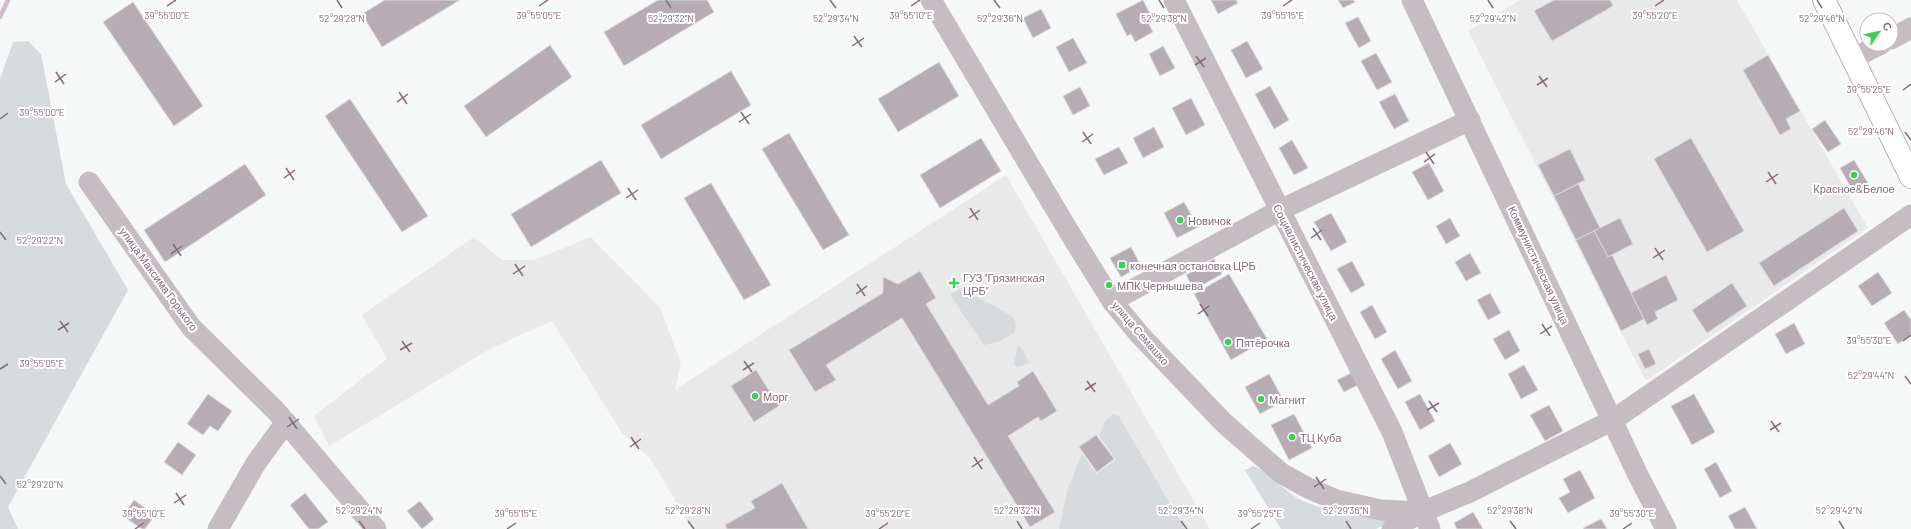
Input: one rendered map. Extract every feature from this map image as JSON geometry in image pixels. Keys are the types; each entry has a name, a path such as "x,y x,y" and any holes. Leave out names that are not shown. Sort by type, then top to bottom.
{"main road":[{"path":"1824,0 1854,58 1911,177"}],"street":[{"name":"улица Семашко","path":"930,0 1112,301 1139,334 1224,423 1281,473 1308,488 1336,500 1426,521"},
{"name":"Социалистическая улица","path":"1174,0 1392,432 1426,521"},
{"name":"Коммунистическая улица","path":"1412,0 1666,529"},
{"path":"1899,35 1911,28"},
{"path":"1854,58 1866,52"},
{"path":"1112,301 1280,210 1470,120"},
{"name":"улица Максима Горького","path":"89,182 191,327 286,422 376,529"},
{"path":"1392,529 1426,521 1470,492 1613,420 1911,215"},
{"path":"218,529 256,463 286,422"}],"shaded area":[{"path":"1520,0 1737,0 1868,228 1646,381 1468,31"},
{"path":"28,41 41,54 66,184 128,290 8,507 18,529 0,529 0,79 13,42"},
{"name":"ГУЗ \"Грязинская ЦРБ\"","path":"1006,175 1210,529 692,529 650,458 622,433 552,321 490,349 329,446 314,416 387,359 362,315 474,237 502,260 534,260 591,237 661,309 681,364 675,390"},
{"path":"961,288 1012,316 1016,325 1013,334 998,342 984,345 950,295"},
{"path":"1018,345 1021,347 1029,362 1017,367 1014,364"},
{"path":"1113,414 1118,415 1185,529 1059,529 1068,488 1082,454 1096,474 1116,460 1099,435 1106,420"},
{"path":"1253,466 1265,472 1289,492 1303,501 1334,511 1388,517 1388,523 1376,529 1281,529 1245,470"}],"building":[{"path":"385,0 460,0 382,47 362,14"},
{"path":"658,0 707,0 714,12 624,66 604,32"},
{"path":"1143,0 1154,22 1149,24 1153,32 1135,42 1131,34 1127,36 1116,14"},
{"path":"1211,0 1236,0 1238,3 1218,14"},
{"path":"1338,0 1353,0 1355,2 1343,8"},
{"path":"1554,0 1610,0 1613,6 1552,41 1534,11"},
{"path":"133,2 203,106 174,126 103,22"},
{"path":"1041,9 1051,28 1033,38 1023,18"},
{"path":"1358,17 1371,41 1359,48 1345,23"},
{"path":"1073,38 1087,63 1069,72 1056,47"},
{"path":"1247,41 1263,69 1246,78 1231,50"},
{"path":"550,45 572,77 486,137 464,106"},
{"path":"1163,46 1175,68 1160,76 1149,54"},
{"path":"1376,53 1392,82 1377,90 1361,61"},
{"path":"1768,55 1800,111 1786,119 1791,129 1780,135 1743,70"},
{"path":"939,62 959,96 898,132 878,99"},
{"path":"731,71 751,105 661,159 641,125"},
{"path":"1270,86 1289,120 1274,129 1255,94"},
{"path":"1080,87 1090,106 1073,115 1063,96"},
{"path":"1395,94 1409,121 1394,129 1379,102"},
{"path":"1191,98 1205,125 1186,135 1172,108"},
{"path":"350,99 428,216 402,232 325,116"},
{"path":"1825,120 1841,144 1828,152 1812,129"},
{"path":"1154,127 1164,147 1143,158 1133,138"},
{"path":"789,133 849,235 823,250 762,149"},
{"path":"981,138 1001,171 940,208 920,175"},
{"path":"1691,138 1744,231 1707,252 1654,159"},
{"path":"1292,140 1308,168 1294,175 1279,148"},
{"path":"1119,147 1128,163 1104,175 1095,159"},
{"path":"1570,149 1585,180 1554,196 1538,165"},
{"path":"601,160 621,193 531,247 511,214"},
{"name":"Красное&Белое","path":"1854,160 1868,183 1853,191 1840,168"},
{"path":"1429,163 1444,191 1428,200 1412,172"},
{"path":"245,164 266,195 165,262 144,230"},
{"path":"711,183 771,285 744,300 684,198"},
{"path":"1578,184 1600,228 1576,240 1554,196"},
{"path":"1184,202 1198,227 1177,238 1164,213"},
{"path":"1844,208 1858,231 1774,286 1759,263"},
{"path":"1331,213 1347,242 1331,251 1314,222"},
{"path":"1450,218 1460,236 1446,244 1436,226"},
{"path":"1620,218 1633,244 1608,257 1594,231"},
{"path":"1594,231 1608,257 1612,255 1644,319 1621,331 1576,240"},
{"path":"1131,247 1141,266 1121,277 1110,258"},
{"path":"1470,253 1481,273 1466,281 1455,262"},
{"path":"1214,259 1222,274 1194,290 1186,275"},
{"path":"1352,261 1365,285 1351,293 1337,269"},
{"path":"920,271 936,298 926,304 988,405 1019,386 1017,382 1033,371 1057,411 1041,421 1038,417 1008,436 1055,512 1030,527 902,318 826,365 836,380 815,392 789,350 883,293 883,277 898,284"},
{"path":"1878,272 1892,293 1872,306 1858,286"},
{"path":"1229,274 1267,339 1231,360 1194,294"},
{"path":"1666,275 1678,300 1655,312 1658,319 1647,325 1631,293"},
{"path":"1732,283 1747,306 1707,333 1692,310"},
{"path":"1490,293 1501,313 1488,320 1477,300"},
{"path":"1372,305 1387,332 1375,339 1360,312"},
{"path":"1904,310 1911,320 1911,335 1898,344 1884,323"},
{"path":"1794,323 1805,344 1786,354 1775,334"},
{"path":"1509,330 1520,351 1505,360 1493,339"},
{"path":"1649,349 1656,364 1645,369 1638,354"},
{"path":"1395,350 1412,381 1398,389 1381,359"},
{"path":"1524,365 1538,390 1521,399 1508,374"},
{"name":"Морг","path":"756,370 779,406 754,422 731,386"},
{"path":"1351,373 1358,385 1344,392 1337,380"},
{"path":"1269,374 1284,401 1260,414 1245,387"},
{"path":"208,394 232,411 218,431 210,426 203,435 187,424"},
{"path":"1420,394 1435,421 1420,430 1405,402"},
{"path":"1694,394 1715,432 1692,445 1671,406"},
{"path":"1549,405 1563,431 1545,441 1530,415"},
{"name":"ТЦ Куба","path":"1294,414 1312,448 1289,460 1271,425"},
{"path":"1096,435 1114,459 1097,472 1079,447"},
{"path":"178,442 196,455 182,475 164,462"},
{"path":"1450,443 1462,464 1439,477 1428,456"},
{"path":"1716,462 1732,491 1720,498 1704,469"},
{"path":"1580,470 1595,498 1568,513 1559,498 1570,492 1563,479"},
{"path":"782,483 808,529 727,529 725,525 755,508 751,501"},
{"path":"305,493 328,522 318,529 309,529 290,505"},
{"path":"134,500 155,515 145,529 142,529 123,516"},
{"path":"420,501 434,519 422,529 407,511"},
{"path":"1745,507 1757,529 1735,529 1728,516"},
{"path":"1473,512 1483,529 1457,529 1454,523"},
{"path":"1601,519 1607,529 1583,528"}],"waterway":[{"path":"0,17 8,0"}],"place":[{"name":"Красное&Белое","path":"1854,175"},
{"name":"Новичок","path":"1180,220"},
{"name":"конечная остановка ЦРБ","path":"1122,265"},
{"name":"ГУЗ \"Грязинская ЦРБ\"","path":"954,283"},
{"name":"МПК Чернышева","path":"1109,285"},
{"name":"Пятёрочка","path":"1228,342"},
{"name":"Морг","path":"755,396"},
{"name":"Магнит","path":"1261,399"},
{"name":"ТЦ Куба","path":"1292,437"}]}
